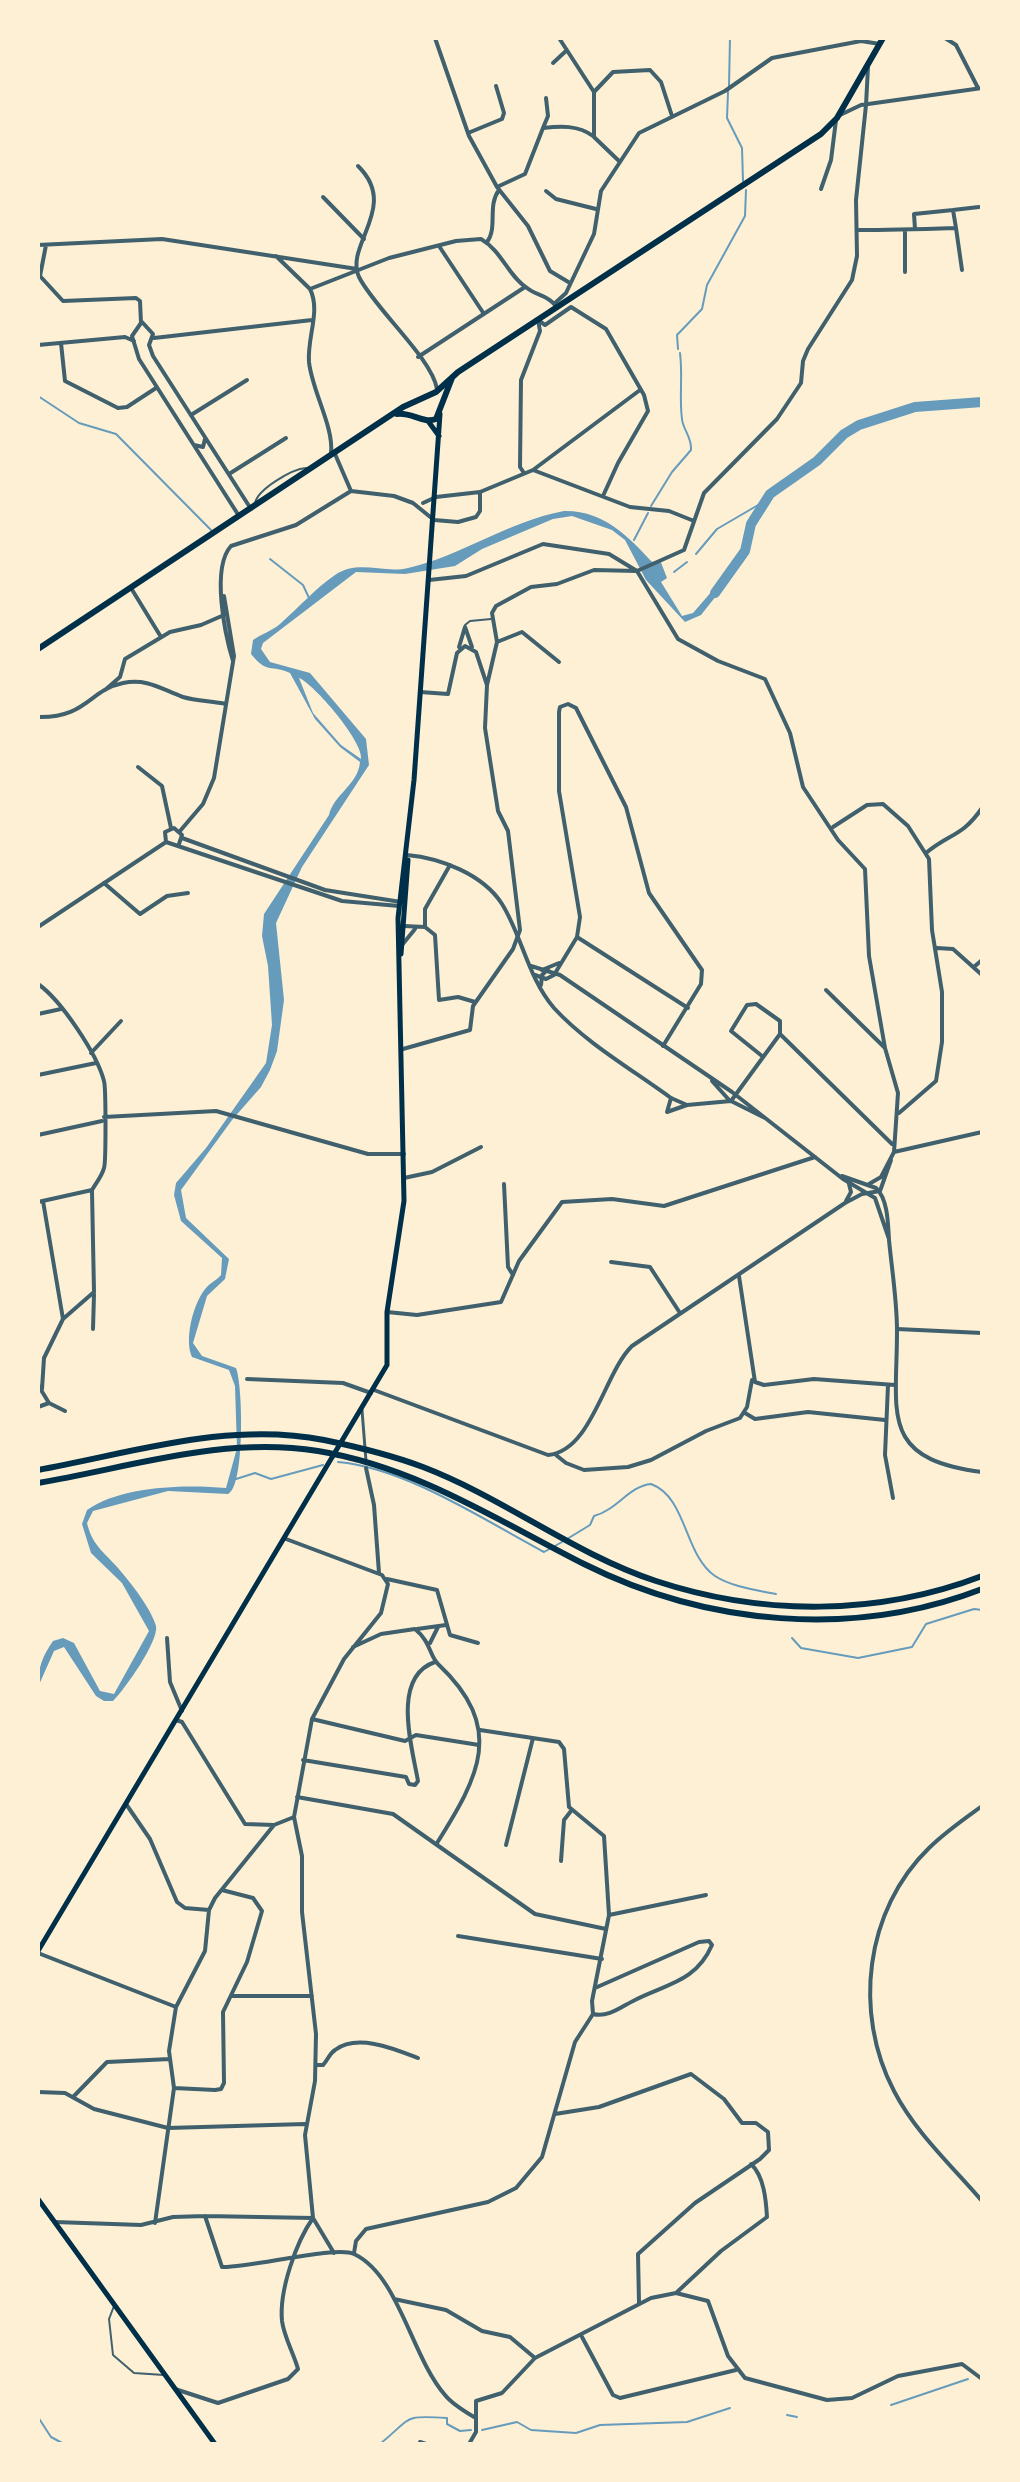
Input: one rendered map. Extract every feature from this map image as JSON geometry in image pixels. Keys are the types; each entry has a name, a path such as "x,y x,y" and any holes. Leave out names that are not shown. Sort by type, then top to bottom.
{"main road":[{"path":"38,649 395,414 436,392 454,375 555,306 790,155 837,118 882,41"},
{"path":"38,1952 373,1392 388,1357 387,1312 403,1215 404,1178 398,918 407,855 441,410 454,375"},
{"path":"429,396 437,399 441,410"},
{"path":"419,399 415,410 419,418"},
{"path":"428,421 441,410"},
{"path":"395,414 428,421 440,439"},
{"path":"400,963 404,925 401,889 407,855"},
{"path":"38,1470 164,1444 226,1436 320,1439 424,1467 655,1581 712,1596 772,1606 834,1607 895,1601 982,1576"},
{"path":"38,1483 166,1456 227,1448 317,1451 368,1462 419,1479 586,1565 652,1593 710,1609 771,1619 835,1619 897,1613 982,1589"},
{"path":"38,2199 215,2444"}],"street":[{"path":"435,38 468,133 498,189 528,226 550,271 570,283"},
{"path":"559,38 594,92 594,137"},
{"path":"821,189 831,160 837,118 866,105 980,88 957,47 945,38"},
{"path":"38,245 162,239 357,269 471,239 487,242 525,287 548,297 555,306 566,293 594,234 601,191 639,133 725,91 772,58 861,41 882,41"},
{"path":"553,63 567,50"},
{"path":"403,1049 470,1030 475,1002 516,941 520,917 508,831 498,811 485,728 487,685 497,642 491,619 496,606 531,587 557,584 594,570 638,571 684,550 704,493 777,419 801,383 803,361 808,349 852,280 859,230 856,200 869,63"},
{"path":"594,92 613,72 650,70 661,82 672,117"},
{"path":"468,133 502,119 504,113 496,86"},
{"path":"853,90 860,89 865,96"},
{"path":"487,242 491,235 493,203 498,189 525,174 548,116 546,98"},
{"path":"543,128 584,130 619,161"},
{"path":"358,166 368,179 374,198 357,269 359,277 418,357 436,384 436,392"},
{"path":"546,191 547,195 556,199 596,209"},
{"path":"323,197 364,239"},
{"path":"915,229 914,214 979,207"},
{"path":"953,210 962,270"},
{"path":"859,230 956,228"},
{"path":"905,230 905,272"},
{"path":"46,245 40,275 67,302 136,298 140,301 146,326 162,335"},
{"path":"439,246 484,314"},
{"path":"276,256 310,289 316,304 310,330 312,380 330,436 332,451 328,459"},
{"path":"310,289 351,275 357,269"},
{"path":"418,357 525,287"},
{"path":"538,320 545,325 571,307 597,321 623,354 641,389 648,411 603,496"},
{"path":"125,337 136,343 151,342 162,335 297,323 313,318"},
{"path":"38,345 125,337 139,326 142,319"},
{"path":"524,473 520,467 521,380 540,331 538,320"},
{"path":"305,322 310,330"},
{"path":"297,323 310,330"},
{"path":"139,326 146,326"},
{"path":"152,330 153,356 253,508"},
{"path":"133,332 139,359 239,516"},
{"path":"61,343 65,381 118,408 127,407 156,387"},
{"path":"191,415 247,380"},
{"path":"423,506 436,497 480,492 533,470 641,389"},
{"path":"192,443 203,447 204,436"},
{"path":"330,436 335,442 350,444"},
{"path":"229,474 286,438"},
{"path":"203,460 206,451 215,453"},
{"path":"335,454 351,491"},
{"path":"533,470 630,507 669,511 694,521"},
{"path":"233,661 222,617 224,557 231,546 296,525 351,491 383,493 435,509"},
{"path":"423,506 434,520 458,522 476,517 480,511 480,492"},
{"path":"429,579 474,573 495,561 543,544 609,554 638,571 678,639 701,653 765,679 790,733 803,787 833,827 838,840 865,869 869,956 885,1048 898,1082 892,1144 894,1152 885,1184 897,1329 897,1421 907,1441 926,1458 948,1468 982,1472"},
{"path":"131,588 161,637"},
{"path":"180,831 210,791 226,704 233,661 222,589"},
{"path":"98,697 120,677 125,659 161,637 222,617 227,609"},
{"path":"420,692 448,694 465,627"},
{"path":"465,627 487,685"},
{"path":"497,642 518,631 559,662"},
{"path":"459,649 465,646 472,649"},
{"path":"120,677 138,681"},
{"path":"38,717 69,715 117,684 138,681 147,681 186,698 226,704"},
{"path":"538,977 550,978 556,972 577,937 580,917 557,764 559,712 568,704 576,708 626,807 649,893 702,970 701,984 663,1046"},
{"path":"138,767 162,786 171,828"},
{"path":"833,827 867,805 883,804 908,826 926,853 943,1018 940,1065 936,1081 897,1114"},
{"path":"926,853 939,842 958,836 982,808"},
{"path":"171,828 180,831"},
{"path":"166,842 164,836 171,828"},
{"path":"179,844 182,838 180,831"},
{"path":"182,838 272,875"},
{"path":"38,927 166,842 376,906 402,903"},
{"path":"407,855 451,864 502,904 527,963 560,1014 671,1098 687,1105"},
{"path":"425,927 425,909 451,864"},
{"path":"104,883 140,914 167,896 188,893"},
{"path":"309,888 388,897 402,903"},
{"path":"388,897 401,889"},
{"path":"376,896 380,900 376,906"},
{"path":"387,907 398,918"},
{"path":"404,925 415,929 425,927 435,935 439,1000 458,997 475,1002"},
{"path":"398,935 402,945 415,929"},
{"path":"577,937 688,1008"},
{"path":"937,948 953,949 982,975"},
{"path":"975,966 982,960"},
{"path":"538,977 561,961"},
{"path":"527,963 539,970 556,972 735,1094 840,1175 878,1191 885,1207"},
{"path":"38,984 61,1009 91,1053 105,1084 104,1167 92,1190 93,1329"},
{"path":"826,990 885,1048"},
{"path":"731,1101 780,1034 780,1021 756,1004 747,1005 731,1031 762,1056"},
{"path":"38,1014 61,1009"},
{"path":"91,1053 121,1021"},
{"path":"780,1034 892,1144"},
{"path":"38,1075 96,1063"},
{"path":"710,1079 731,1101 765,1118"},
{"path":"718,1083 720,1091"},
{"path":"710,1102 720,1091"},
{"path":"671,1098 667,1112 687,1105 731,1101"},
{"path":"38,1135 104,1119 226,1113 368,1154 404,1154"},
{"path":"894,1152 982,1132"},
{"path":"404,1178 432,1172 481,1147"},
{"path":"387,1312 417,1315 496,1305 508,1293 513,1275 562,1202 612,1199 664,1206 815,1157"},
{"path":"889,1239 878,1191 881,1177 891,1160"},
{"path":"845,1203 856,1188 881,1177"},
{"path":"852,1182 856,1188 878,1201"},
{"path":"504,1184 508,1267 513,1275"},
{"path":"556,1455 593,1417 605,1388 627,1350 845,1203 878,1191 885,1184"},
{"path":"856,1188 856,1197"},
{"path":"63,1319 40,1202 92,1190"},
{"path":"611,1262 650,1267 680,1313"},
{"path":"739,1275 753,1378 745,1413"},
{"path":"65,1411 49,1403 40,1387 44,1358 63,1319 94,1292"},
{"path":"897,1329 982,1333"},
{"path":"38,1362 44,1358"},
{"path":"753,1378 764,1385 808,1379 895,1385"},
{"path":"247,1379 343,1383 548,1455 556,1455 584,1470 637,1465 745,1413"},
{"path":"888,1385 885,1455 893,1498"},
{"path":"38,1407 49,1403"},
{"path":"362,1410 379,1574"},
{"path":"745,1413 755,1419 808,1412 885,1420"},
{"path":"286,1539 387,1579 437,1590 450,1635 478,1643"},
{"path":"334,2253 313,2218 305,2124 317,2065 303,1923 302,1856 294,1817 312,1719 353,1647 381,1613 387,1579"},
{"path":"353,1647 381,1634 446,1625"},
{"path":"429,1644 438,1627"},
{"path":"415,1629 429,1644 435,1662 458,1684 480,1730 474,1781 437,1843"},
{"path":"167,1638 170,1682 182,1711"},
{"path":"303,1760 406,1777 413,1786 418,1781 411,1738 411,1684 421,1669 435,1662"},
{"path":"312,1719 405,1741 416,1735 479,1745"},
{"path":"176,1720 182,1722 245,1824 274,1825 294,1817"},
{"path":"354,2253 356,2241 366,2229 488,2202 508,2194 542,2157 575,2042 593,2014 609,1915 604,1836 571,1811 566,1800 563,1745 480,1730"},
{"path":"506,1845 533,1738"},
{"path":"297,1797 393,1814 535,1914 606,1929"},
{"path":"126,1804 150,1839 177,1902 185,1908 209,1910"},
{"path":"982,1806 928,1849 892,1898 874,1951 869,1993 874,2037 894,2092 912,2120 982,2201"},
{"path":"561,1861 564,1820 571,1811"},
{"path":"155,2223 174,2088 170,2059 176,2007 205,1951 209,1910 274,1825"},
{"path":"174,2088 221,2089 224,2083 223,2012 251,1953 262,1911 253,1898 222,1890"},
{"path":"609,1915 706,1895"},
{"path":"458,1936 602,1959"},
{"path":"593,2014 607,2015 638,1998 670,1988 695,1967 710,1950 711,1942 699,1942 595,1988"},
{"path":"38,1952 176,2007"},
{"path":"231,1996 312,1996"},
{"path":"317,2065 323,2065 334,2050 345,2044 377,2045 418,2058"},
{"path":"74,2096 107,2062 170,2059"},
{"path":"555,2114 599,2107 691,2074 724,2099 742,2123 756,2123 768,2132 769,2150 695,2203 638,2254 635,2262 639,2303"},
{"path":"38,2092 74,2096 94,2109 168,2128 305,2124"},
{"path":"469,2444 476,2432 476,2401 502,2393 535,2358 582,2337 639,2303 676,2293 721,2251 767,2217 759,2172 751,2164"},
{"path":"55,2222 155,2223 173,2217 205,2216 313,2218"},
{"path":"205,2216 222,2267 295,2260 322,2252 354,2253 383,2275 445,2395 474,2417"},
{"path":"175,2389 218,2403 288,2379 298,2369 282,2323 284,2299 295,2260 313,2218"},
{"path":"676,2293 708,2301 736,2370 754,2382 836,2402 898,2376 938,2366 962,2364 982,2379"},
{"path":"394,2299 446,2310 482,2331 510,2337 535,2358"},
{"path":"582,2337 613,2395 620,2398 736,2370"}],"lane":[{"path":"465,627 470,621 491,619"},
{"path":"115,2306 109,2319 113,2355 134,2373 165,2375"}],"water":[{"path":"564,511 578,512 614,526 652,562 660,560 667,578 661,582 682,616 693,613 719,583 724,586 701,615 685,622 646,580 625,540 612,530 572,516 553,519 482,549 455,566 405,574 356,572 263,643 261,649 270,662 310,673 366,739 369,765 302,867 276,923 284,1000 277,1051 270,1070 261,1087 232,1120 181,1190 186,1218 229,1259 225,1279 207,1296 193,1343 202,1356 236,1368 241,1413 237,1474 234,1487 228,1494 168,1491 93,1511 87,1523 92,1537 145,1603 156,1626 156,1633 140,1665 113,1701 104,1701 96,1696 64,1647 54,1651 38,1687 46,1652 53,1641 63,1638 74,1643 100,1691 114,1694 149,1631 122,1583 91,1553 82,1524 87,1510 135,1491 192,1486 226,1488 237,1448 235,1386 229,1370 192,1357 189,1341 197,1303 206,1288 221,1275 222,1258 181,1221 174,1195 176,1183 206,1148 266,1063 272,1025 268,966 262,936 264,914 336,801 355,777 360,762 340,747 315,719 290,673 266,667 251,654 253,640 277,626 321,586 344,570 362,567 399,569 428,563 544,516","holes":["299,678 346,727 355,740 361,759 341,745 313,713"]}],"waterway":[{"path":"729,86 730,38"},
{"path":"728,92 727,118 742,148 743,181"},
{"path":"678,349 677,335 702,309 707,285 745,216 746,190"},
{"path":"651,506 672,472 691,450 682,419 680,353"},
{"path":"38,396 79,423 116,434 211,530"},
{"path":"715,593 745,551 751,524 770,494 817,461 844,434 859,425 915,407 982,402"},
{"path":"696,554 717,529 765,501"},
{"path":"634,540 648,513"},
{"path":"270,559 303,585 310,600"},
{"path":"674,572 687,562"},
{"path":"338,1462 364,1466 417,1485 544,1552 562,1542"},
{"path":"236,1479 255,1473 271,1479 323,1465"},
{"path":"567,1539 590,1525 594,1516 610,1509 636,1489 651,1484 672,1501 697,1555 715,1576 736,1585 776,1594"},
{"path":"792,1638 801,1648 858,1658 912,1647 926,1624 974,1609 982,1610"},
{"path":"891,2405 968,2379"},
{"path":"482,2430 517,2422 531,2430 576,2433 600,2425 687,2422 730,2408"},
{"path":"787,2415 797,2417"},
{"path":"38,2417 51,2437 64,2444"},
{"path":"380,2444 404,2423 415,2418 447,2418 447,2424 460,2431 471,2430"}]}
